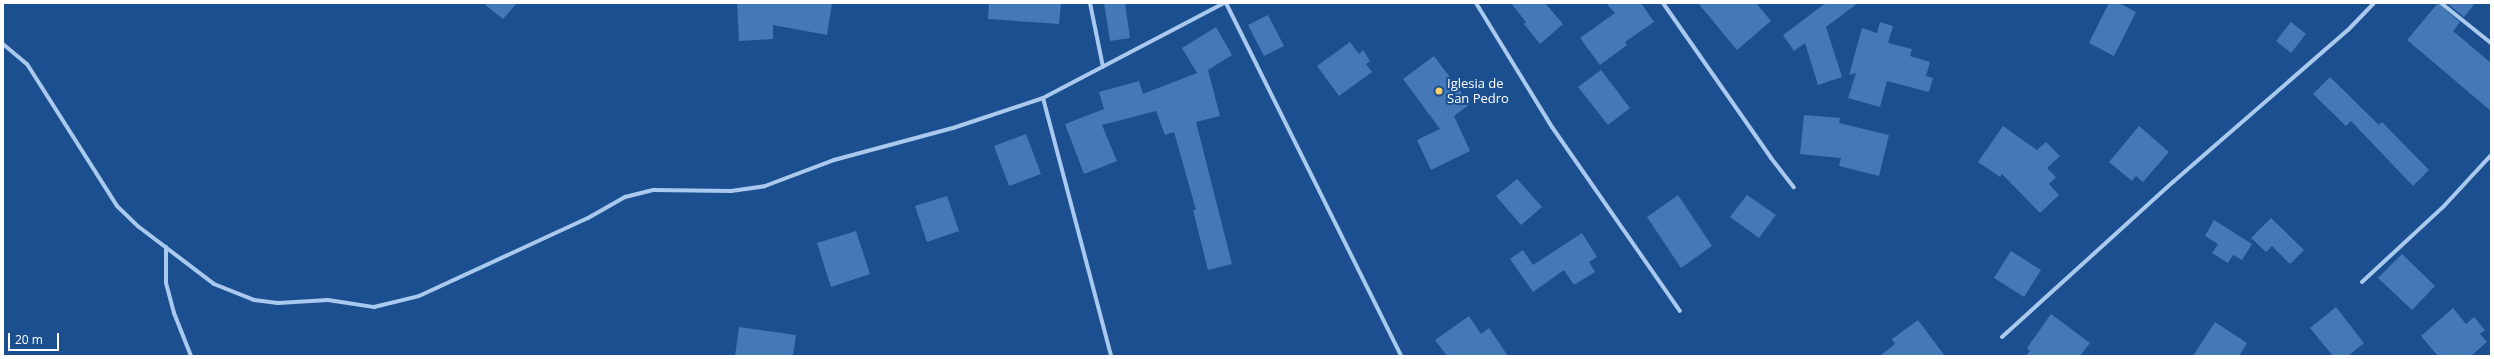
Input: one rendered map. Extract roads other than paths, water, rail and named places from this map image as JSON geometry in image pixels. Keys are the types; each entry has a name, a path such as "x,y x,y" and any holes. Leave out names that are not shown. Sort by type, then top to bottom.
{"street":[{"path":"1090,3 1103,67"},
{"path":"3,44 26,64 117,206 139,227 214,284 254,300 278,303 328,300 374,307 419,296 588,218 625,197 654,190 731,191 765,186 834,160 953,128 1043,98 1225,3 1401,356"},
{"path":"1476,3 1552,128 1680,312"},
{"path":"1663,3 1771,158 1794,186"},
{"path":"2002,337 2173,182 2348,30 2374,3"},
{"path":"2441,3 2491,43"},
{"path":"1043,98 1111,356"},
{"path":"2362,282 2444,206 2491,155"},
{"path":"166,247 166,283 174,312 191,356"}],"place":[{"name":"Iglesia de San Pedro","path":"1439,91"}]}
